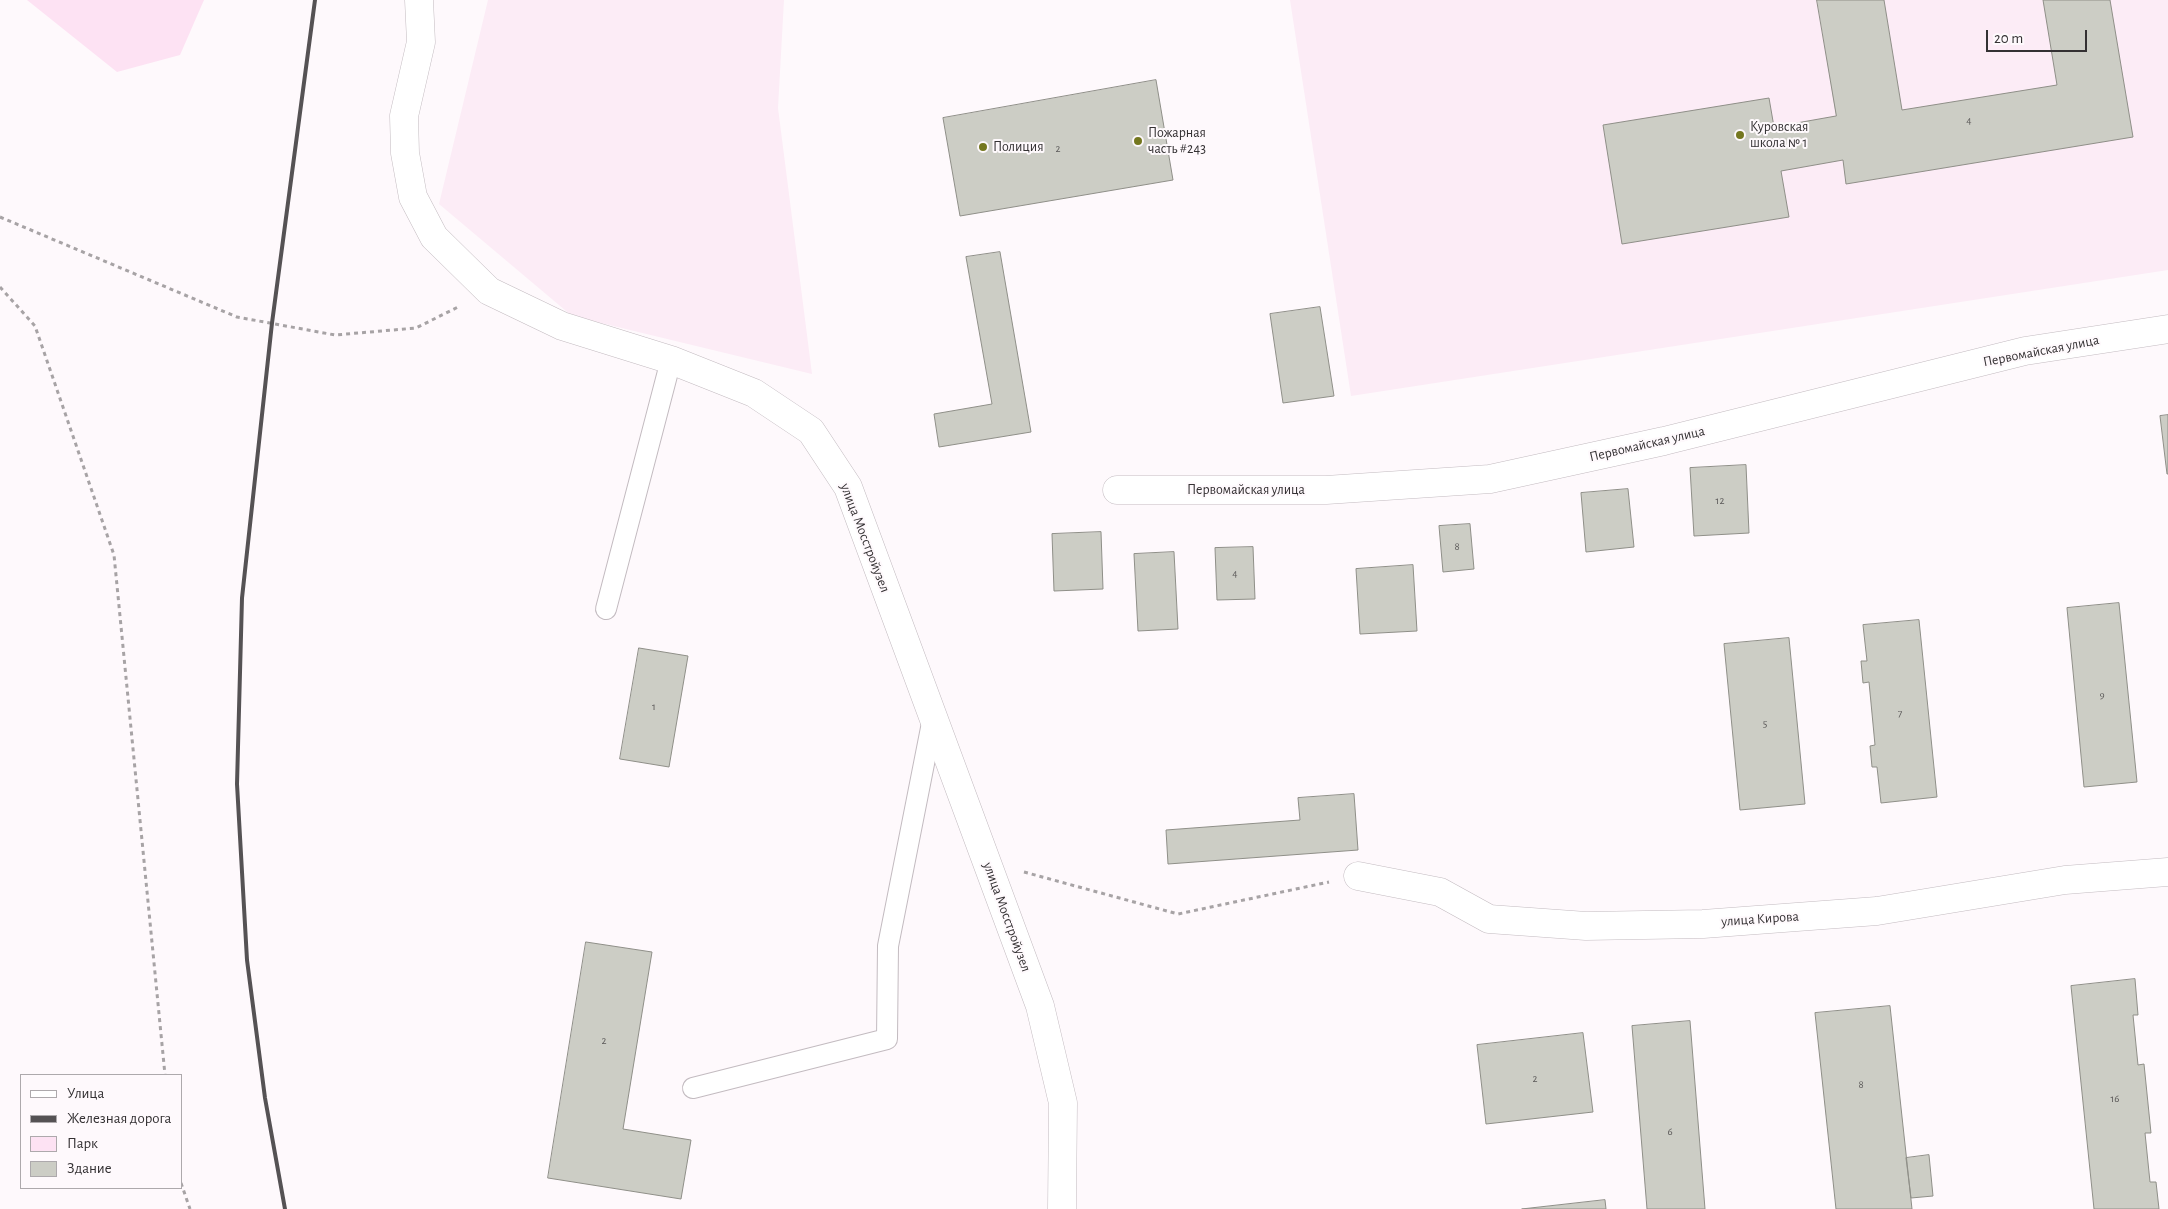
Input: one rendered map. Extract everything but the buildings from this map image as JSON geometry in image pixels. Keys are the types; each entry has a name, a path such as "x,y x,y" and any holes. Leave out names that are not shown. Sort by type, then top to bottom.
{"street":[{"name":"улица Мосстройузел","path":"419,0 421,42 404,116 405,153 413,197 434,236 489,291 562,326 670,360 754,393 811,431 848,487 1040,1006 1063,1103 1062,1209"},
{"name":"Первомайская улица","path":"1117,490 1326,490 1490,478 1664,441 2025,351 2168,330"},
{"name":"улица Кирова","path":"1358,876 1440,892 1488,919 1586,926 1703,924 1877,910 2065,880 2168,872"}],"lane":[{"path":"606,609 670,360"},
{"path":"693,1088 887,1039 888,946 933,718"}],"path":[{"path":"0,217 237,317 335,335 416,328 489,291"},
{"path":"0,287 35,326 114,555 165,1074"},
{"path":"986,859 1039,877 1178,914 1358,876"},
{"path":"182,1186 190,1209"}],"shaded area":[{"path":"488,0 784,0 778,108 812,374 572,316 439,204"},
{"name":"Куровская школа № 1","path":"1290,0 2168,0 2168,270 1351,396"}],"green space":[{"path":"27,0 204,0 180,55 117,72"}],"railway":[{"path":"285,1209 265,1098 247,960 237,784 242,598 272,323 315,0"}],"place":[{"name":"Куровская школа № 1","path":"1740,135"},
{"name":"Пожарная часть #243","path":"1138,141"},
{"name":"Полиция","path":"983,147"}]}
